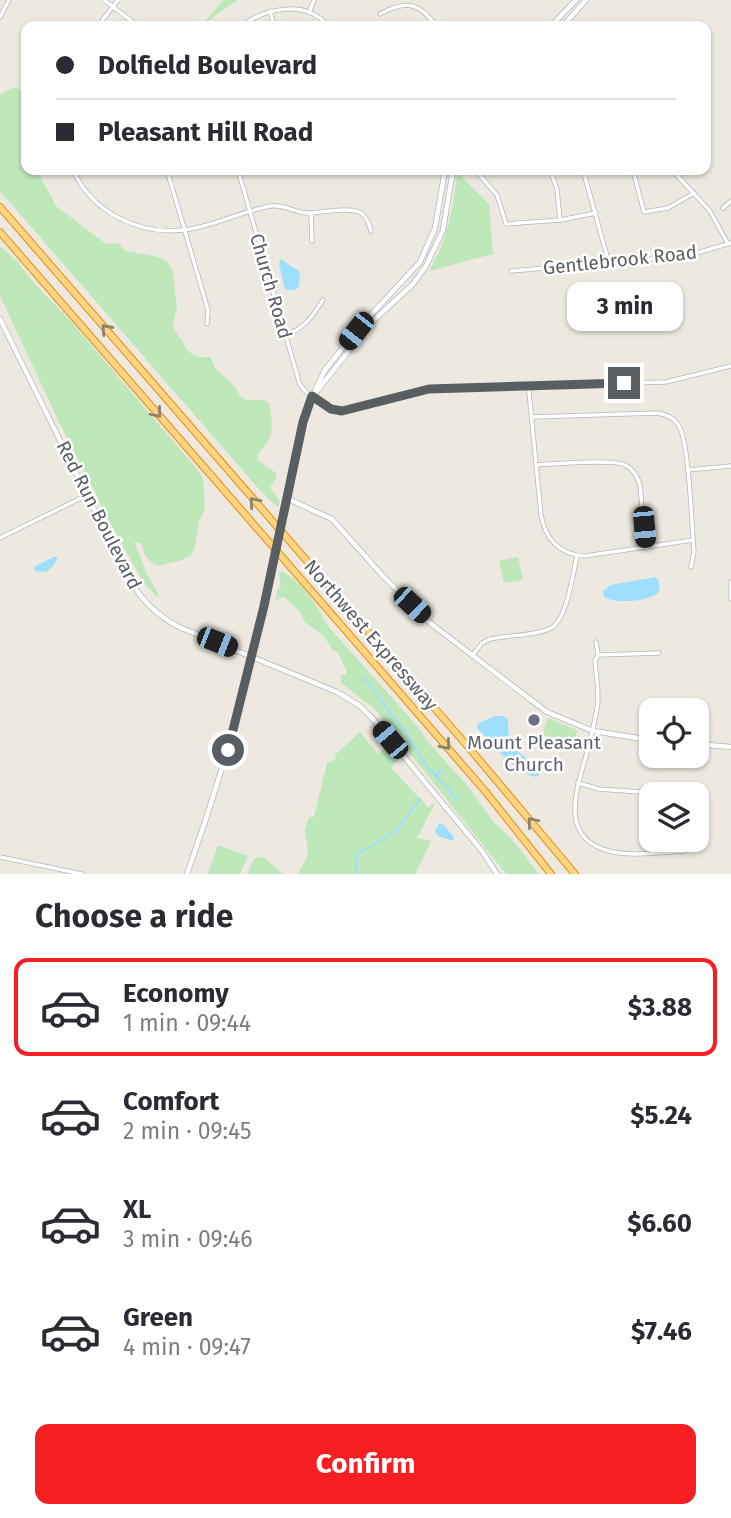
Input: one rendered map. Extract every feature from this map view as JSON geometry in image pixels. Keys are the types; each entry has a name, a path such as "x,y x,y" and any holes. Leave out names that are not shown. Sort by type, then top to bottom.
{"highway":[{"name":"Northwest Expressway","path":"0,207 575,874"},
{"name":"Northwest Expressway","path":"0,232 468,770 551,874"}],"main road":[{"path":"556,21 576,0"},
{"path":"567,21 586,0"},
{"path":"187,874 213,801 251,657 303,422 312,396 326,370 356,331 420,262 435,228 444,175"},
{"path":"312,396 371,323 412,284 426,266 443,230 452,175"},
{"name":"Red Run Boulevard","path":"0,319 127,576 147,604 172,623 337,692 365,710 482,851 497,874"},
{"path":"288,499 332,519 412,605 444,635 547,712 593,731 639,738"},
{"path":"709,745 731,747"}],"street":[{"path":"0,17 9,0"},
{"path":"104,0 131,21"},
{"path":"102,21 118,0"},
{"path":"310,10 314,0"},
{"path":"380,14 393,8 411,5 423,11 432,21"},
{"path":"251,21 270,11 287,7 310,10 324,21"},
{"path":"270,11 273,21"},
{"path":"76,175 94,200 118,218 148,229 185,230 276,206 311,213 355,211 365,217 371,231"},
{"path":"168,175 208,310 207,324"},
{"name":"Church Road","path":"239,175 300,385 312,396"},
{"path":"480,175 497,195 506,224 561,220 596,213"},
{"path":"552,175 561,220"},
{"path":"585,175 609,263"},
{"path":"634,175 644,212 668,208 694,193"},
{"path":"677,175 715,219 730,243"},
{"path":"723,208 731,201"},
{"path":"311,213 312,241"},
{"name":"Gentlebrook Road","path":"511,271 687,256 730,243"},
{"path":"286,335 308,323 323,300"},
{"path":"312,396 331,409 342,411 429,389 666,382 731,366"},
{"path":"529,393 544,530 558,547 577,556 693,540"},
{"path":"532,417 656,413 667,415 678,423 682,432 687,470 693,540 691,568"},
{"path":"536,465 613,463 630,468 638,477 640,485 646,548"},
{"path":"687,470 731,466"},
{"path":"0,538 87,495"},
{"path":"472,656 482,643 490,639 543,631 556,624 562,614 577,556"},
{"path":"731,582 731,599"},
{"path":"596,642 598,706 574,800 575,818 580,830 595,845 616,852 639,852"},
{"path":"597,655 659,653"},
{"path":"578,783 598,789 639,792"},
{"path":"0,857 82,874"}],"green space":[{"path":"223,0 237,0 208,21 205,21"},
{"path":"14,87 21,90 21,175 40,175 56,206 107,244 118,243 125,251 165,260 172,268 177,306 173,327 189,352 199,357 210,357 215,368 235,387 241,397 269,403 272,419 270,437 257,455 258,460 276,473 270,488 280,501 278,507 265,496 0,191 0,95"},
{"path":"457,175 460,175 489,204 493,254 429,271 441,248 454,198"},
{"path":"0,246 68,318 203,479 205,509 199,521 195,548 190,556 158,566 147,557 142,544 134,542 160,597 144,583 115,532 61,426 0,296"},
{"path":"518,557 523,580 504,583 499,561"},
{"path":"282,572 303,588 327,625 418,727 470,789 495,824 510,837 539,874 506,874 375,709 341,683 341,674 346,675 347,672 338,653 323,635 305,622 299,611 284,597 276,600 277,590 281,586 279,573"},
{"path":"548,718 577,730 575,741 543,735"},
{"path":"360,732 378,754 386,747 397,760 391,768 429,808 432,803 434,805 417,838 431,841 415,874 298,874 307,857 305,830 309,817 314,817 327,763 336,759 334,756"},
{"path":"218,845 248,856 240,874 208,874"},
{"path":"263,857 284,874 248,874 254,858"}],"water":[{"path":"281,259 300,272 296,290 285,290 279,263"},
{"path":"58,557 46,572 35,571 34,567"},
{"path":"655,577 658,579 660,591 649,598 624,601 604,597 603,591 611,585"},
{"path":"495,716 508,719 509,744 538,768 541,773 537,777 514,765 477,728 477,724"},
{"path":"439,823 454,837 453,841 438,836 435,831"}],"waterway":[{"path":"361,678 368,683 407,735 423,761 457,799"},
{"path":"437,775 441,769"},
{"path":"356,874 357,855 397,830 420,799"}],"place":[{"name":"Mount Pleasant Church","path":"534,720"}],"route":[{"path":"228,750 264,606 303,422 312,396 331,409 342,411 429,389 624,383"}]}
